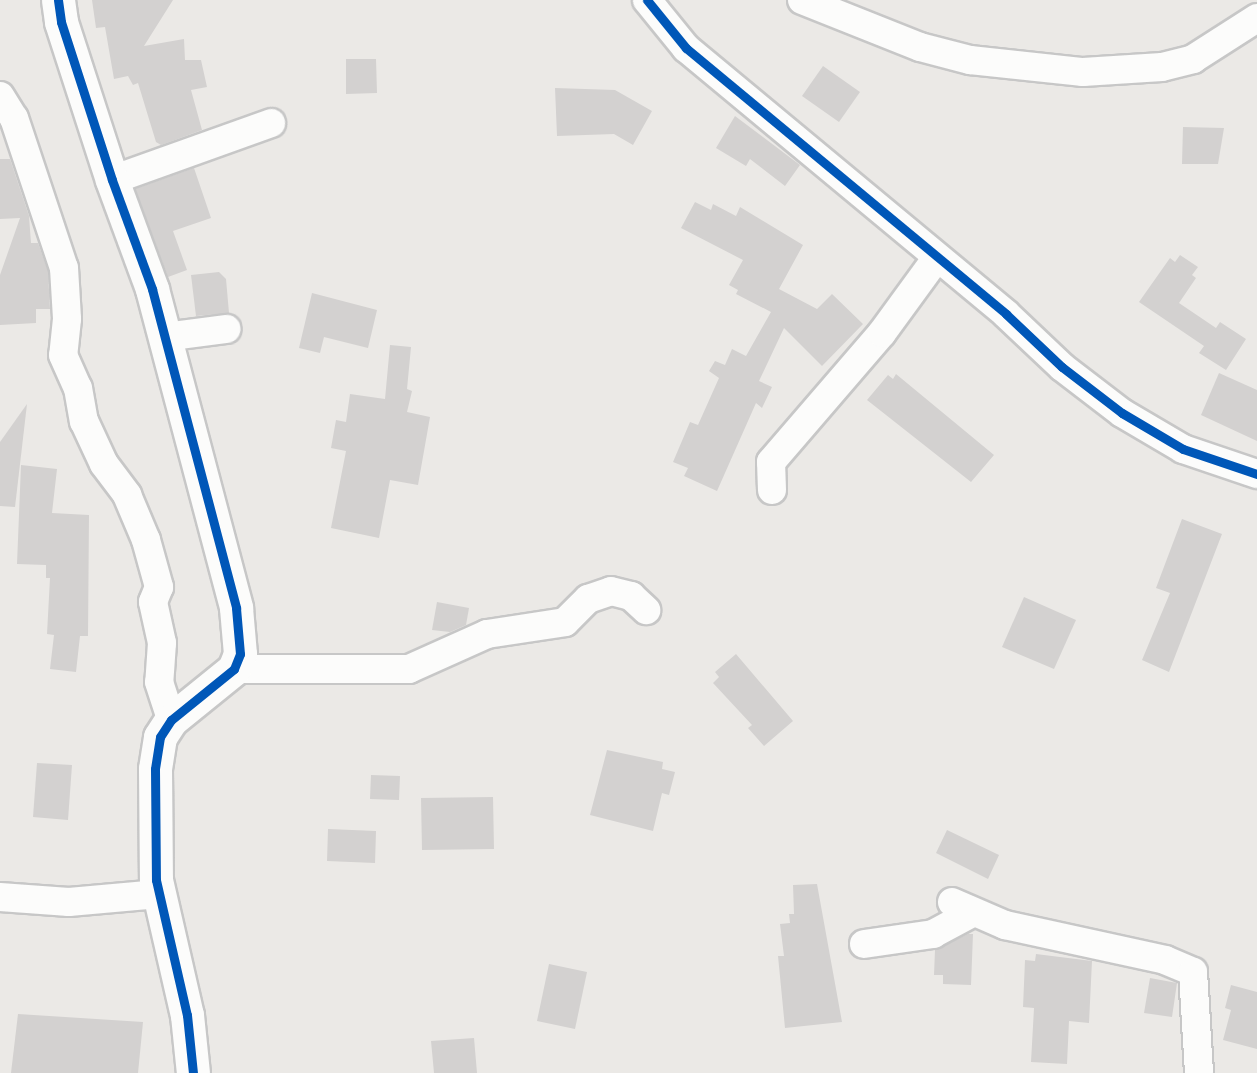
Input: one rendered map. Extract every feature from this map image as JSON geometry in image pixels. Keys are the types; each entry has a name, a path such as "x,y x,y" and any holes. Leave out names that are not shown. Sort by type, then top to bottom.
{"street":[{"path":"58,0 61,22 164,337 236,608 240,654 234,669 171,720 160,737 155,769 159,894 187,1015 193,1073"},
{"path":"647,0 686,48 936,260 1100,406 1183,449 1257,474"},
{"path":"802,0 921,47 970,60 1083,72 1162,67 1193,59 1257,18"},
{"path":"0,96 14,118 64,268 67,319 63,355 78,388 84,421 104,464 127,495 149,550 159,587 153,602 162,643 159,682 171,720"},
{"path":"112,180 271,123"},
{"path":"772,490 771,462 882,333 936,260"},
{"path":"164,337 226,329"},
{"path":"234,669 410,669 487,634 565,622 588,598 611,591 631,596 646,610"},
{"path":"0,897 69,902 159,894"},
{"path":"864,944 933,934 962,908 1096,948 1165,960 1193,972 1199,1073"}],"building":[{"path":"92,0 173,0 144,46 184,39 185,60 201,60 207,87 191,90 202,130 161,145 156,142 138,83 133,85 128,76 114,79 105,27 96,28"},
{"path":"346,59 376,59 377,93 346,94"},
{"path":"823,66 860,92 839,122 802,96"},
{"path":"555,88 615,90 652,111 633,145 614,134 557,136"},
{"path":"735,116 800,165 785,186 750,159 746,166 716,148"},
{"path":"1183,127 1224,128 1218,164 1182,164"},
{"path":"0,159 10,159 29,216 31,243 38,243 48,271 50,309 36,309 36,323 0,325 0,275 20,218 0,219"},
{"path":"194,168 211,218 173,231 187,270 168,277 135,189"},
{"path":"695,202 711,210 713,204 736,216 740,207 803,245 779,289 817,309 832,294 863,324 822,366 784,328 759,381 772,387 762,408 756,403 717,491 684,476 688,468 673,462 690,422 698,425 719,378 709,371 715,361 725,365 732,349 746,356 771,312 736,294 738,290 729,285 743,260 681,228"},
{"path":"1180,255 1198,267 1192,275 1196,278 1179,303 1216,328 1220,322 1246,339 1226,370 1199,353 1204,346 1139,302 1170,258 1175,262"},
{"path":"219,272 226,279 229,313 196,316 191,275"},
{"path":"312,293 377,310 368,348 324,337 320,353 299,348"},
{"path":"390,345 411,347 407,389 412,391 407,412 430,417 418,485 390,480 379,538 331,528 346,451 331,448 336,420 346,422 350,394 385,399"},
{"path":"1219,373 1257,390 1257,441 1201,415"},
{"path":"896,374 994,455 971,482 867,400 888,375 893,379"},
{"path":"27,404 15,507 0,506 0,442"},
{"path":"21,465 57,469 52,513 89,515 88,636 80,636 76,672 50,669 54,635 47,634 50,578 46,578 46,565 17,564"},
{"path":"1182,519 1222,534 1169,672 1142,660 1170,593 1156,588"},
{"path":"1024,597 1076,620 1054,669 1002,647"},
{"path":"437,602 469,608 466,625 450,632 432,630"},
{"path":"736,654 793,721 764,746 748,728 752,725 713,683 719,677 715,672"},
{"path":"607,750 663,762 662,769 675,772 669,795 662,793 653,831 590,815"},
{"path":"37,763 72,765 68,820 33,817"},
{"path":"371,775 400,776 399,800 370,799"},
{"path":"493,797 494,849 422,850 421,798"},
{"path":"328,829 376,831 375,863 327,861"},
{"path":"947,830 999,855 988,879 936,853"},
{"path":"817,884 842,1022 785,1028 778,956 784,956 780,924 790,923 789,914 794,914 793,885"},
{"path":"968,934 973,934 971,985 943,984 943,975 934,975 935,950"},
{"path":"1036,954 1092,961 1089,1023 1069,1021 1067,1064 1031,1062 1034,1008 1023,1007 1025,960 1035,961"},
{"path":"549,964 587,972 575,1029 537,1021"},
{"path":"1150,978 1177,983 1172,1017 1144,1013"},
{"path":"1231,985 1257,992 1257,1049 1223,1040 1231,1010 1225,1008"},
{"path":"18,1014 143,1022 138,1073 11,1073"},
{"path":"474,1038 477,1073 434,1073 431,1041"}],"cycle path":[{"path":"58,0 61,22 112,180 152,289 236,608 240,654 234,669 171,720 160,737 155,769 156,880 187,1015 193,1073"},
{"path":"647,0 686,48 1006,314 1062,367 1122,413 1183,449 1257,474"}]}
